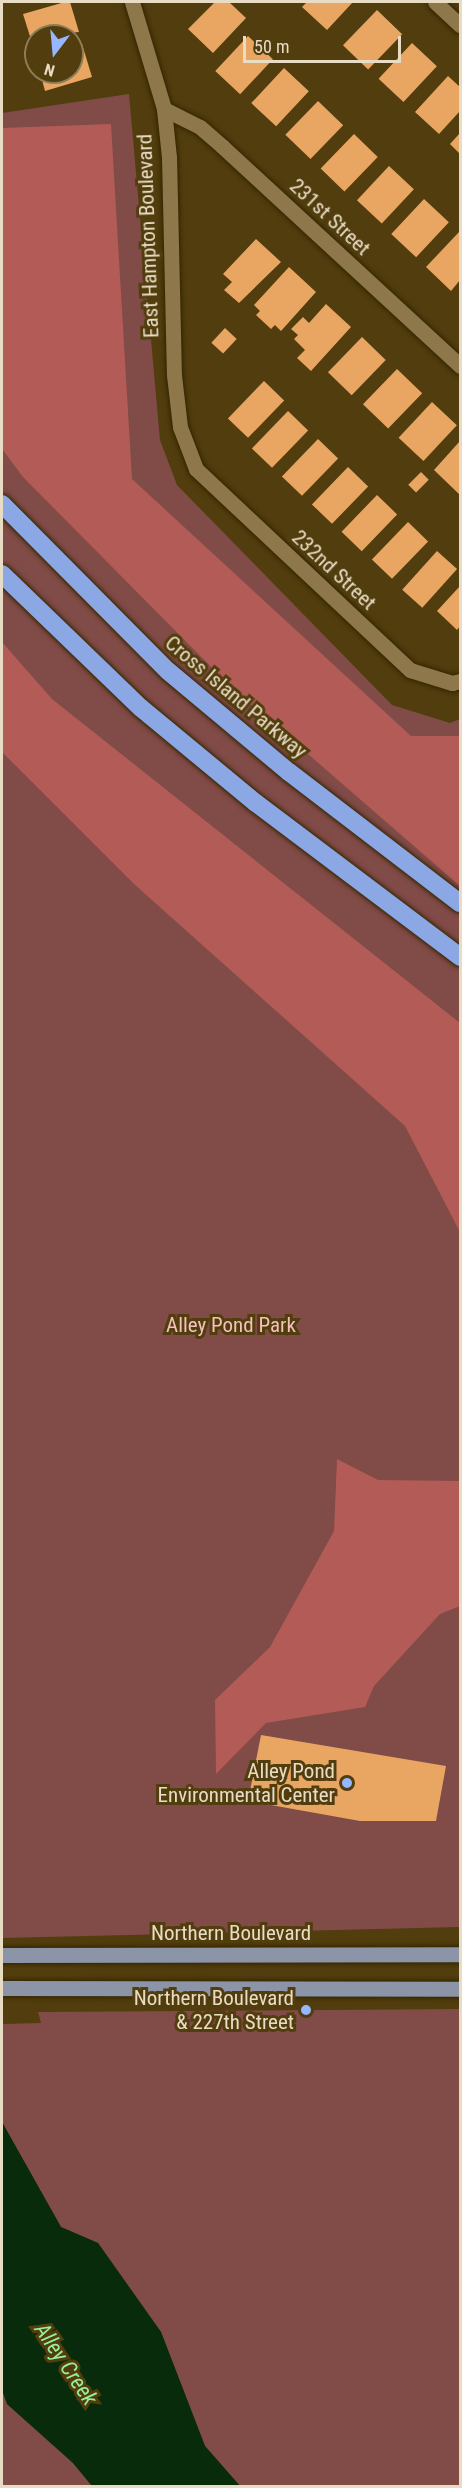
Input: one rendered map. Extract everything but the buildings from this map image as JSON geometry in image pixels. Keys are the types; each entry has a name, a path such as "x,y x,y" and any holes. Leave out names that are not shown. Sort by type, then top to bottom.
{"highway":[{"name":"Cross Island Parkway","path":"2,504 168,672 289,772 460,903"},
{"path":"2,574 141,708 256,803 460,957"}],"main road":[{"name":"Northern Boulevard","path":"5,1955 460,1954"},
{"path":"5,1988 460,1989"}],"street":[{"name":"East Hampton Boulevard","path":"132,2 164,109 169,157 174,375 180,427 196,470"},
{"path":"435,2 460,25"},
{"name":"231st Street","path":"164,109 200,127 460,366"},
{"name":"232nd Street","path":"196,470 410,670 456,682"}],"green space":[{"name":"Alley Pond Park","path":"129,94 160,440 177,485 392,705 450,723 460,719 460,1927 2,1938 2,113"},
{"path":"460,2009 460,2486 240,2486 205,2446 161,2332 98,2243 61,2227 2,2122 2,2024 41,2023 38,2012"},
{"path":"2,2390 7,2404 73,2463 92,2486 2,2486"}],"shaded area":[{"path":"111,124 132,479 411,736 460,736 460,886 233,689 23,477 2,449 2,128"},
{"path":"2,642 52,699 460,1023 460,1232 405,1126 134,884 2,752"},
{"path":"337,1459 378,1480 460,1481 460,1606 440,1614 374,1686 365,1707 266,1723 216,1774 215,1700 270,1647 334,1531"}],"water":[{"name":"Alley Creek","path":"2,2122 61,2227 98,2243 161,2332 205,2446 240,2486 92,2486 73,2463 7,2404 2,2390"}],"place":[{"name":"Alley Pond Environmental Center","path":"347,1783"},
{"name":"Northern Boulevard & 227th Street","path":"306,2010"}]}
